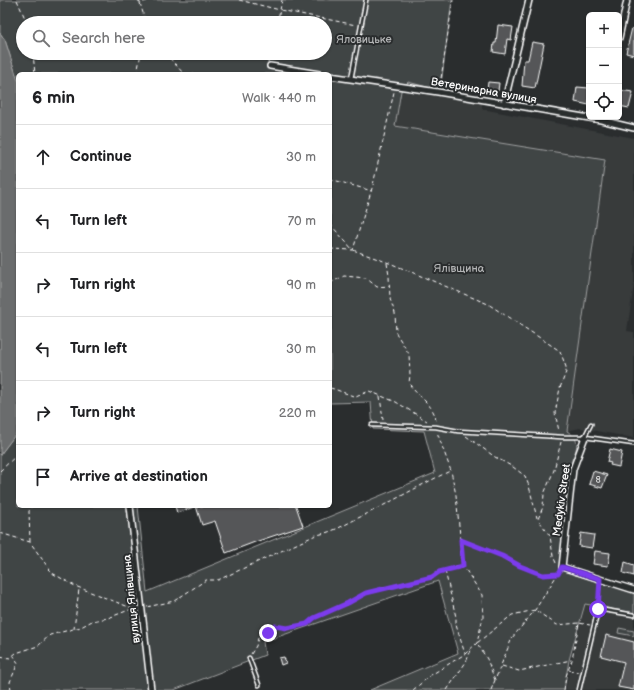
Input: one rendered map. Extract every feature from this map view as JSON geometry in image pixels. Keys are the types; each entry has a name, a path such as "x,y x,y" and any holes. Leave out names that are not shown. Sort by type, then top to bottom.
{"street":[{"path":"504,104 529,0"},
{"path":"622,24 627,0"},
{"path":"270,66 307,72"},
{"name":"Ветеринарна вулиця","path":"332,76 586,117"},
{"name":"Ветеринарна вулиця","path":"605,120 634,128"},
{"name":"Medykiv Street","path":"562,567 573,469 585,437"},
{"name":"вулиця Ялівщина","path":"130,508 151,690"},
{"path":"562,567 634,590"}],"lane":[{"path":"351,80 366,0"},
{"path":"372,425 383,424 436,427 458,431 585,437 634,444"},
{"path":"585,437 591,424"},
{"path":"580,689 582,673 598,609 634,615"},
{"path":"249,658 259,685"}],"path":[{"path":"17,0 25,16"},
{"path":"138,0 144,16"},
{"path":"140,3 150,0"},
{"path":"240,0 310,16"},
{"path":"279,16 282,0"},
{"path":"438,92 453,0"},
{"path":"332,20 361,26"},
{"path":"34,60 35,72"},
{"path":"137,72 140,60"},
{"path":"171,60 182,72"},
{"path":"270,60 270,66"},
{"path":"354,250 372,191 396,86"},
{"path":"332,180 372,191"},
{"path":"332,226 354,250"},
{"path":"332,249 354,250 488,304 560,351 566,366 566,372 560,388 555,414 562,437 554,470 544,494 543,507 538,519"},
{"path":"386,262 390,286 390,299 395,313 396,333 409,354 409,383 413,390 424,398 436,418 436,427 451,471 456,495 463,566 482,595 483,617 476,643 487,659 495,680"},
{"path":"332,282 344,276 366,278 377,287 390,286"},
{"path":"332,388 356,396 369,391 396,402 436,427"},
{"path":"380,396 383,424"},
{"path":"458,431 513,467 524,476 529,486 538,519 550,536 553,556 557,565 562,567 535,610 512,638 491,690"},
{"path":"0,471 16,456"},
{"path":"0,656 10,658 16,653 38,646 50,635 81,627 92,621 108,618 135,609 174,601 206,580 218,580 316,534 327,533 370,513 424,483 451,471"},
{"path":"31,508 29,511 30,542 52,573 79,588 135,609"},
{"path":"0,533 30,542"},
{"path":"461,540 502,556 520,566 543,575 558,574"},
{"path":"249,658 256,646 258,638 268,633 275,626 287,628 307,624 314,618 348,603 366,593 432,577 439,572 463,566"},
{"path":"445,571 456,617 456,625 465,654"},
{"path":"598,609 600,579"},
{"path":"74,629 79,588"},
{"path":"413,690 431,675 465,654 476,643 512,615 535,610 557,625 579,623 594,625"},
{"path":"564,690 568,670 572,660 579,623"},
{"path":"447,690 466,662 472,647"},
{"path":"11,690 10,682 18,663 13,656"},
{"path":"501,666 519,671 572,660"},
{"path":"568,670 582,673"}],"shaded area":[{"path":"0,33 5,40 16,75 16,434 0,455"},
{"path":"401,91 482,102 482,109 634,138 634,284 627,331 634,332 634,438 580,428 567,431 605,160 394,126"},
{"path":"585,604 634,616 634,690 565,690"}],"green space":[{"name":"Ялівщина","path":"0,0 452,0 439,90 408,82 401,91 395,126 605,160 567,431 574,437 577,444 572,460 563,571 634,593 634,613 585,604 569,660 564,690 370,690 458,653 438,581 263,642 265,655 174,690 0,690 0,455 16,434 16,508 138,508 147,592 435,473 424,431 373,429 371,402 332,403 332,72 16,72 16,75 5,40 0,33"},
{"path":"619,628 634,631 634,636 618,633"}],"building":[{"path":"498,25 513,27 511,40 507,39 505,54 493,52 494,43 496,43"},
{"path":"632,28 634,29 634,55 626,53"},
{"path":"532,42 544,44 535,88 522,86 524,60 528,60"},
{"path":"488,82 499,83 498,91 487,90"},
{"path":"577,87 586,88 586,104 575,102"},
{"path":"622,90 633,92 629,108 622,107"},
{"path":"610,449 622,452 619,467 610,465 611,463 607,462"},
{"path":"593,471 607,475 602,488 589,484"},
{"path":"176,508 191,508 177,513"},
{"path":"197,508 297,508 303,526 226,553 215,521 202,525"},
{"path":"581,533 594,535 592,548 579,546"},
{"path":"595,551 610,553 608,566 593,564"},
{"path":"625,562 634,565 634,576 623,573"},
{"path":"606,635 634,642 634,690 618,687 624,662 601,656"},
{"path":"284,657 286,663 281,665 279,658"}],"route":[{"path":"268,633 275,626 287,628 307,624 314,618 348,603 366,593 432,577 439,572 463,566 461,540 502,556 520,566 543,575 558,574 562,567 600,579 598,609"}],"park label":[{"name":"Яловицьке","path":"364,39"}]}
